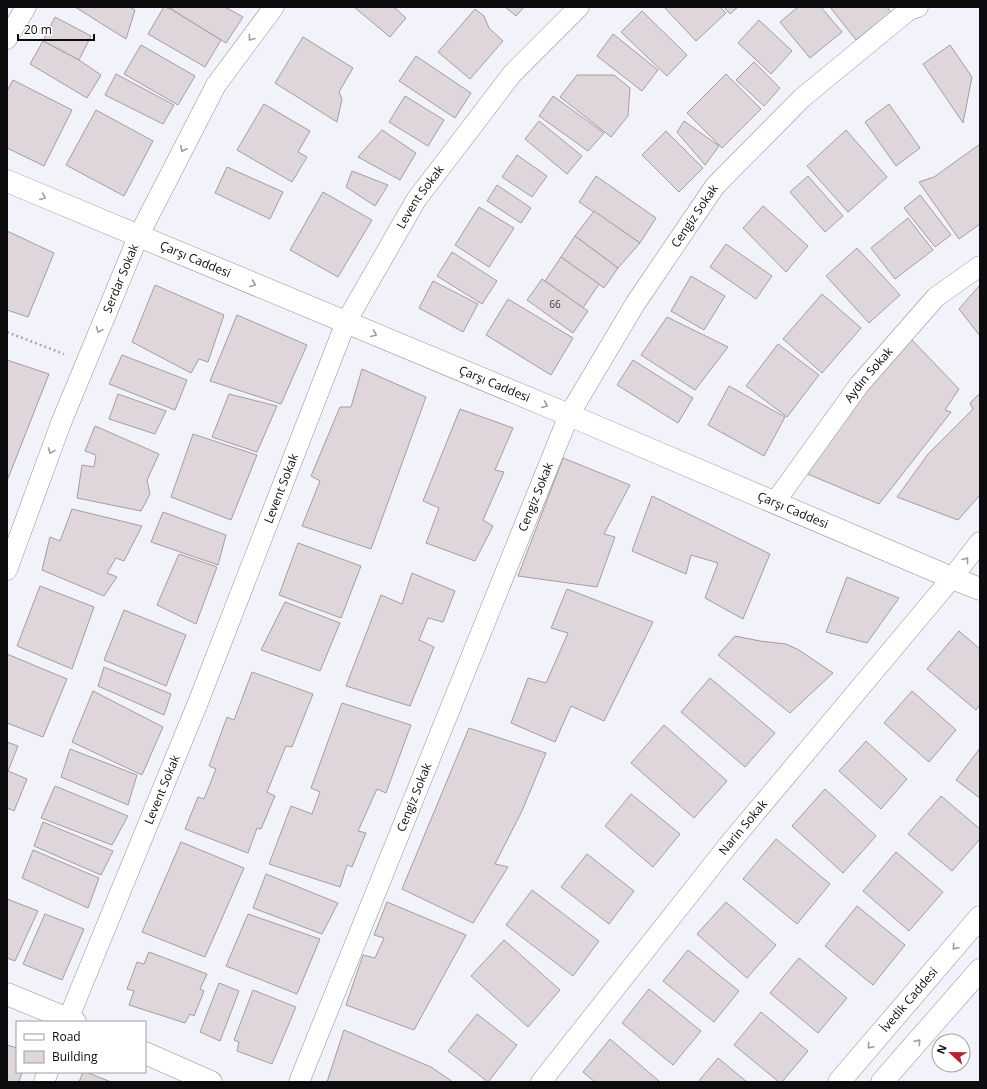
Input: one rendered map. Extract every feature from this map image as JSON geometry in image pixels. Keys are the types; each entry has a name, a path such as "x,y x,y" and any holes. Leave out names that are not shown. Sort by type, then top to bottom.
{"street":[{"path":"7,39 26,7"},
{"name":"Serdar Sokak","path":"7,570 61,424 138,237 216,85 274,7"},
{"name":"Levent Sokak","path":"70,1021 199,700 346,322 416,200 512,74 578,7"},
{"name":"Cengiz Sokak","path":"299,1082 570,415 635,304 715,186 802,98 909,10 918,7"},
{"name":"Çarşı Caddesi","path":"7,181 138,237 570,415 952,578 980,588"},
{"name":"Aydın Sokak","path":"775,502 859,385 936,297 980,266"},
{"name":"Narin Sokak","path":"541,1082 730,843 952,578 980,542"},
{"name":"İvedik Caddesi","path":"839,1082 980,917"},
{"path":"882,1082 980,970"},
{"path":"7,994 70,1021"},
{"path":"146,1053 210,1082"}],"path":[{"path":"7,332 86,362"}],"building":[{"path":"75,7 130,7 135,10 126,39"},
{"path":"164,7 171,9 221,40 205,67 148,34"},
{"path":"172,7 225,7 243,17 226,43 171,9"},
{"path":"354,7 394,7 406,18 390,37"},
{"path":"505,7 524,7 516,16"},
{"path":"664,7 720,7 726,13 696,41"},
{"path":"724,7 738,7 730,14"},
{"path":"798,7 821,7 842,32 810,58 780,22"},
{"path":"830,7 887,7 891,12 856,40"},
{"path":"475,9 484,16 489,28 503,41 470,79 438,52"},
{"path":"642,11 687,55 667,76 621,32"},
{"path":"55,17 91,36 79,60 43,41"},
{"path":"759,20 792,51 771,74 738,43"},
{"path":"613,34 658,70 642,91 597,56"},
{"path":"303,37 353,68 339,92 342,99 337,122 275,83"},
{"path":"43,41 79,60 101,75 87,98 30,64"},
{"path":"141,45 195,76 178,105 124,74"},
{"path":"950,45 972,77 963,123 923,64"},
{"path":"416,56 471,93 455,118 399,81"},
{"path":"754,62 780,88 764,106 736,80"},
{"path":"116,74 174,105 163,124 105,95"},
{"path":"726,74 761,109 722,148 687,113"},
{"path":"577,75 614,75 630,88 628,116 611,137 560,97"},
{"path":"13,80 72,110 44,166 7,148 7,91"},
{"path":"405,96 444,120 428,146 389,122"},
{"path":"553,96 604,133 588,151 539,116"},
{"path":"264,104 310,131 298,152 307,157 292,182 237,150"},
{"path":"889,104 920,148 896,166 865,122"},
{"path":"96,110 153,141 124,196 66,165"},
{"path":"539,121 582,156 567,174 525,139"},
{"path":"684,121 719,146 705,165 677,132"},
{"path":"382,130 416,153 400,180 358,157"},
{"path":"846,130 887,177 848,212 807,166"},
{"path":"666,131 703,168 679,192 642,155"},
{"path":"980,144 980,224 959,239 919,182 934,177"},
{"path":"517,155 547,176 532,197 502,177"},
{"path":"227,167 283,192 270,219 215,193"},
{"path":"352,171 388,185 375,206 346,187"},
{"path":"596,176 656,218 640,243 579,202"},
{"path":"808,176 843,216 825,232 790,192"},
{"path":"497,185 531,208 521,223 487,201"},
{"path":"323,192 372,220 338,277 290,250"},
{"path":"920,195 951,235 935,247 904,208"},
{"path":"763,206 808,246 786,272 743,228"},
{"path":"479,207 514,228 489,267 455,245"},
{"path":"594,211 640,243 618,268 575,236"},
{"path":"908,218 933,250 895,279 871,248"},
{"path":"7,231 54,253 28,317 7,310"},
{"path":"575,236 618,268 604,288 561,257"},
{"path":"726,244 772,276 756,299 710,267"},
{"path":"857,248 900,295 869,323 826,276"},
{"path":"452,252 497,281 482,304 437,276"},
{"path":"561,257 599,284 583,308 545,281"},
{"path":"691,276 725,296 704,330 671,311"},
{"path":"542,279 588,311 573,333 527,300"},
{"path":"433,281 478,304 463,332 419,308"},
{"path":"155,285 224,315 208,362 199,359 191,373 132,342"},
{"path":"980,286 980,336 959,309"},
{"path":"822,294 861,328 822,373 783,339"},
{"path":"508,299 573,338 551,375 486,335"},
{"path":"237,315 307,345 281,404 210,381"},
{"path":"667,317 728,347 695,390 641,355"},
{"path":"911,339 959,389 945,410 951,412 879,504 803,472 863,389"},
{"path":"778,344 819,375 787,417 746,386"},
{"path":"122,355 187,380 175,410 109,384"},
{"path":"7,360 49,374 7,481"},
{"path":"633,360 693,398 678,423 617,385"},
{"path":"362,369 426,397 371,549 302,526 320,481 311,476 340,407 351,407"},
{"path":"729,386 785,417 764,456 708,425"},
{"path":"980,393 980,495 958,520 897,497 928,454 973,409 970,403"},
{"path":"118,394 166,411 155,434 109,419"},
{"path":"229,394 277,406 257,452 212,437"},
{"path":"460,409 513,428 495,470 504,472 483,520 493,526 475,561 426,543 439,508 423,501"},
{"path":"95,426 159,454 147,480 150,494 141,511 77,498 82,465 94,467 96,455 85,451"},
{"path":"193,434 257,455 231,520 171,497"},
{"path":"563,458 630,485 604,534 615,537 597,587 518,576"},
{"path":"652,496 770,554 743,619 705,598 718,563 691,555 686,574 632,551"},
{"path":"72,509 142,526 124,561 116,558 107,573 117,577 104,596 42,570 50,537 60,541"},
{"path":"163,512 226,535 218,565 151,542"},
{"path":"298,543 361,566 341,618 279,595"},
{"path":"179,554 217,567 196,624 157,605"},
{"path":"412,573 455,591 443,622 428,618 419,640 434,647 410,706 346,686 381,595 402,604"},
{"path":"847,577 899,598 867,643 826,632"},
{"path":"40,586 94,607 72,669 17,646"},
{"path":"567,589 653,622 604,721 571,706 555,742 511,723 528,678 546,683 568,633 551,628"},
{"path":"285,602 340,623 320,671 261,650"},
{"path":"124,610 186,635 166,686 104,660"},
{"path":"959,631 980,649 980,704 976,710 927,669"},
{"path":"735,636 786,644 799,650 833,673 790,713 718,655"},
{"path":"7,654 67,679 43,737 7,723"},
{"path":"104,667 171,694 164,715 98,686"},
{"path":"252,672 313,694 292,747 286,746 267,792 275,796 261,829 257,828 248,853 185,829 198,797 204,799 216,769 209,766 227,717 234,720"},
{"path":"710,678 775,733 745,767 681,712"},
{"path":"93,691 163,727 142,775 72,742"},
{"path":"912,691 956,730 929,762 884,723"},
{"path":"342,703 411,725 386,793 377,789 358,831 366,833 352,867 347,865 340,887 269,864 291,806 312,814 320,792 311,788"},
{"path":"664,725 727,781 694,818 631,763"},
{"path":"469,728 546,753 522,811 495,864 508,867 473,923 402,889"},
{"path":"866,741 907,779 881,809 839,771"},
{"path":"7,742 18,746 8,771 27,779 14,811 7,808"},
{"path":"980,748 980,798 956,780"},
{"path":"70,749 137,775 128,805 61,777"},
{"path":"55,786 128,816 112,845 41,818"},
{"path":"825,789 876,836 843,873 792,826"},
{"path":"631,794 680,834 653,867 605,826"},
{"path":"941,796 980,829 980,839 952,871 908,834"},
{"path":"43,822 113,851 101,875 34,846"},
{"path":"776,839 830,884 797,924 743,879"},
{"path":"181,842 244,868 205,957 142,932"},
{"path":"33,850 99,878 88,908 22,878"},
{"path":"896,852 943,892 909,931 863,891"},
{"path":"587,854 634,891 609,924 561,887"},
{"path":"266,874 338,903 322,934 253,908"},
{"path":"532,890 599,941 573,976 506,925"},
{"path":"7,899 38,911 15,961 7,958"},
{"path":"387,902 466,935 414,1030 346,1005 363,955 375,958 384,938 374,935"},
{"path":"726,902 776,945 747,978 697,934"},
{"path":"857,906 905,945 873,985 825,946"},
{"path":"45,914 84,929 62,980 23,964"},
{"path":"248,914 320,939 297,994 226,966"},
{"path":"504,940 560,990 528,1027 471,976"},
{"path":"688,950 739,991 714,1022 663,981"},
{"path":"149,952 207,974 200,989 204,991 194,1016 190,1014 185,1023 129,1005 134,991 127,989 137,962 144,964"},
{"path":"799,958 847,998 818,1033 770,993"},
{"path":"219,983 239,991 220,1041 200,1032"},
{"path":"649,989 701,1031 673,1065 622,1023"},
{"path":"253,990 296,1007 272,1064 237,1051 239,1042 234,1040"},
{"path":"761,1012 808,1051 782,1082 779,1082 734,1045"},
{"path":"477,1014 517,1045 488,1082 448,1051"},
{"path":"344,1030 431,1067 453,1082 327,1082"},
{"path":"610,1039 660,1082 595,1082 583,1072"},
{"path":"7,1045 16,1048 16,1073 22,1073 19,1082 7,1082"},
{"path":"718,1058 747,1082 698,1082"},
{"path":"83,1073 88,1073 111,1082 79,1082"}]}
